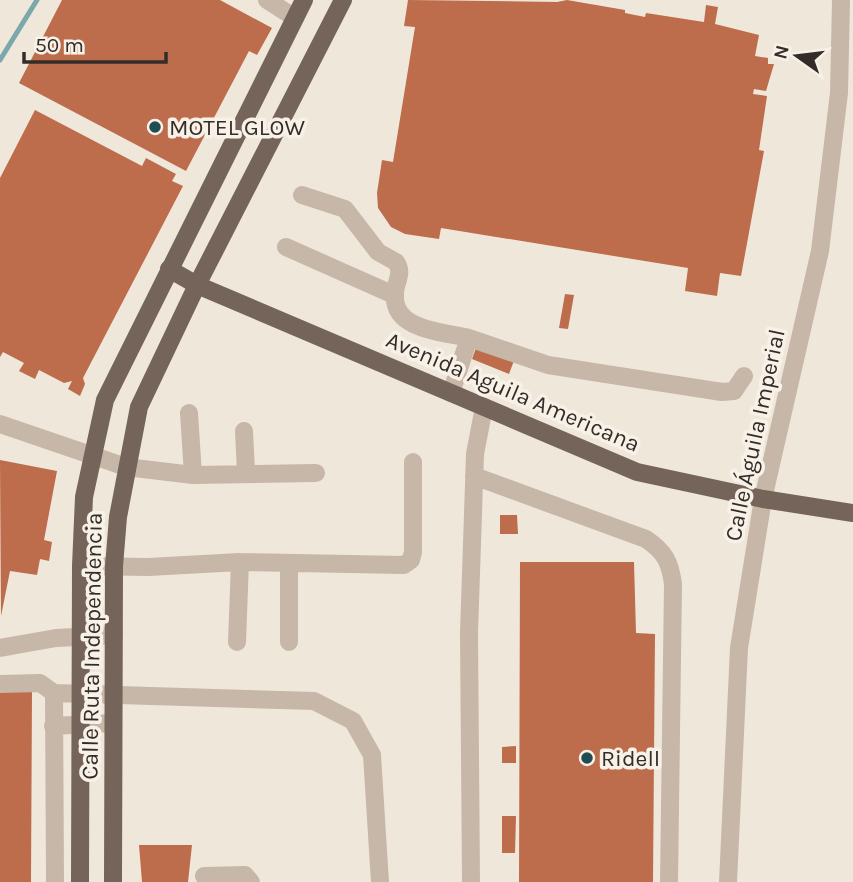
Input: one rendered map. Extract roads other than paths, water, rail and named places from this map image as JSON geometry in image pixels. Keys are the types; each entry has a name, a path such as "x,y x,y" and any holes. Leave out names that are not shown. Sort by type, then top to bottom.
{"main road":[{"name":"Calle Ruta Independencia","path":"80,882 81,566 84,497 91,455 105,400 304,0"},
{"name":"Calle Ruta Independencia","path":"113,882 114,566 126,467 139,407 197,285 344,0"},
{"name":"Avenida Aguila Americana","path":"169,270 197,285 637,472 763,499 853,513"}],"street":[{"path":"267,0 295,18"},
{"name":"Calle Águila Imperial","path":"728,882 740,648 763,499 820,251 846,33 841,0"},
{"path":"302,195 345,209 378,252 396,262 400,275 394,295 401,316 413,325 468,338 548,365 722,392 734,391 744,376"},
{"path":"286,247 394,295"},
{"path":"451,393 468,338"},
{"path":"471,882 469,633 474,476 484,407"},
{"path":"189,413 193,475"},
{"path":"0,424 126,467 193,475 246,472 316,473"},
{"path":"244,431 246,472"},
{"path":"81,566 240,562 404,565 411,560 413,462"},
{"path":"474,476 646,539 661,549 670,562 673,584 669,882"},
{"path":"237,642 240,562"},
{"path":"289,563 289,642"},
{"path":"0,648 114,635"},
{"path":"0,684 40,683 54,693 314,701 353,721 372,755 380,882"},
{"path":"54,693 55,882"},
{"path":"53,726 113,723"},
{"path":"204,876 245,875 251,882"}],"waterway":[{"path":"0,60 37,0"}],"place":[{"name":"MOTEL GLOW","path":"155,127"},
{"name":"Ridell","path":"587,758"}]}
